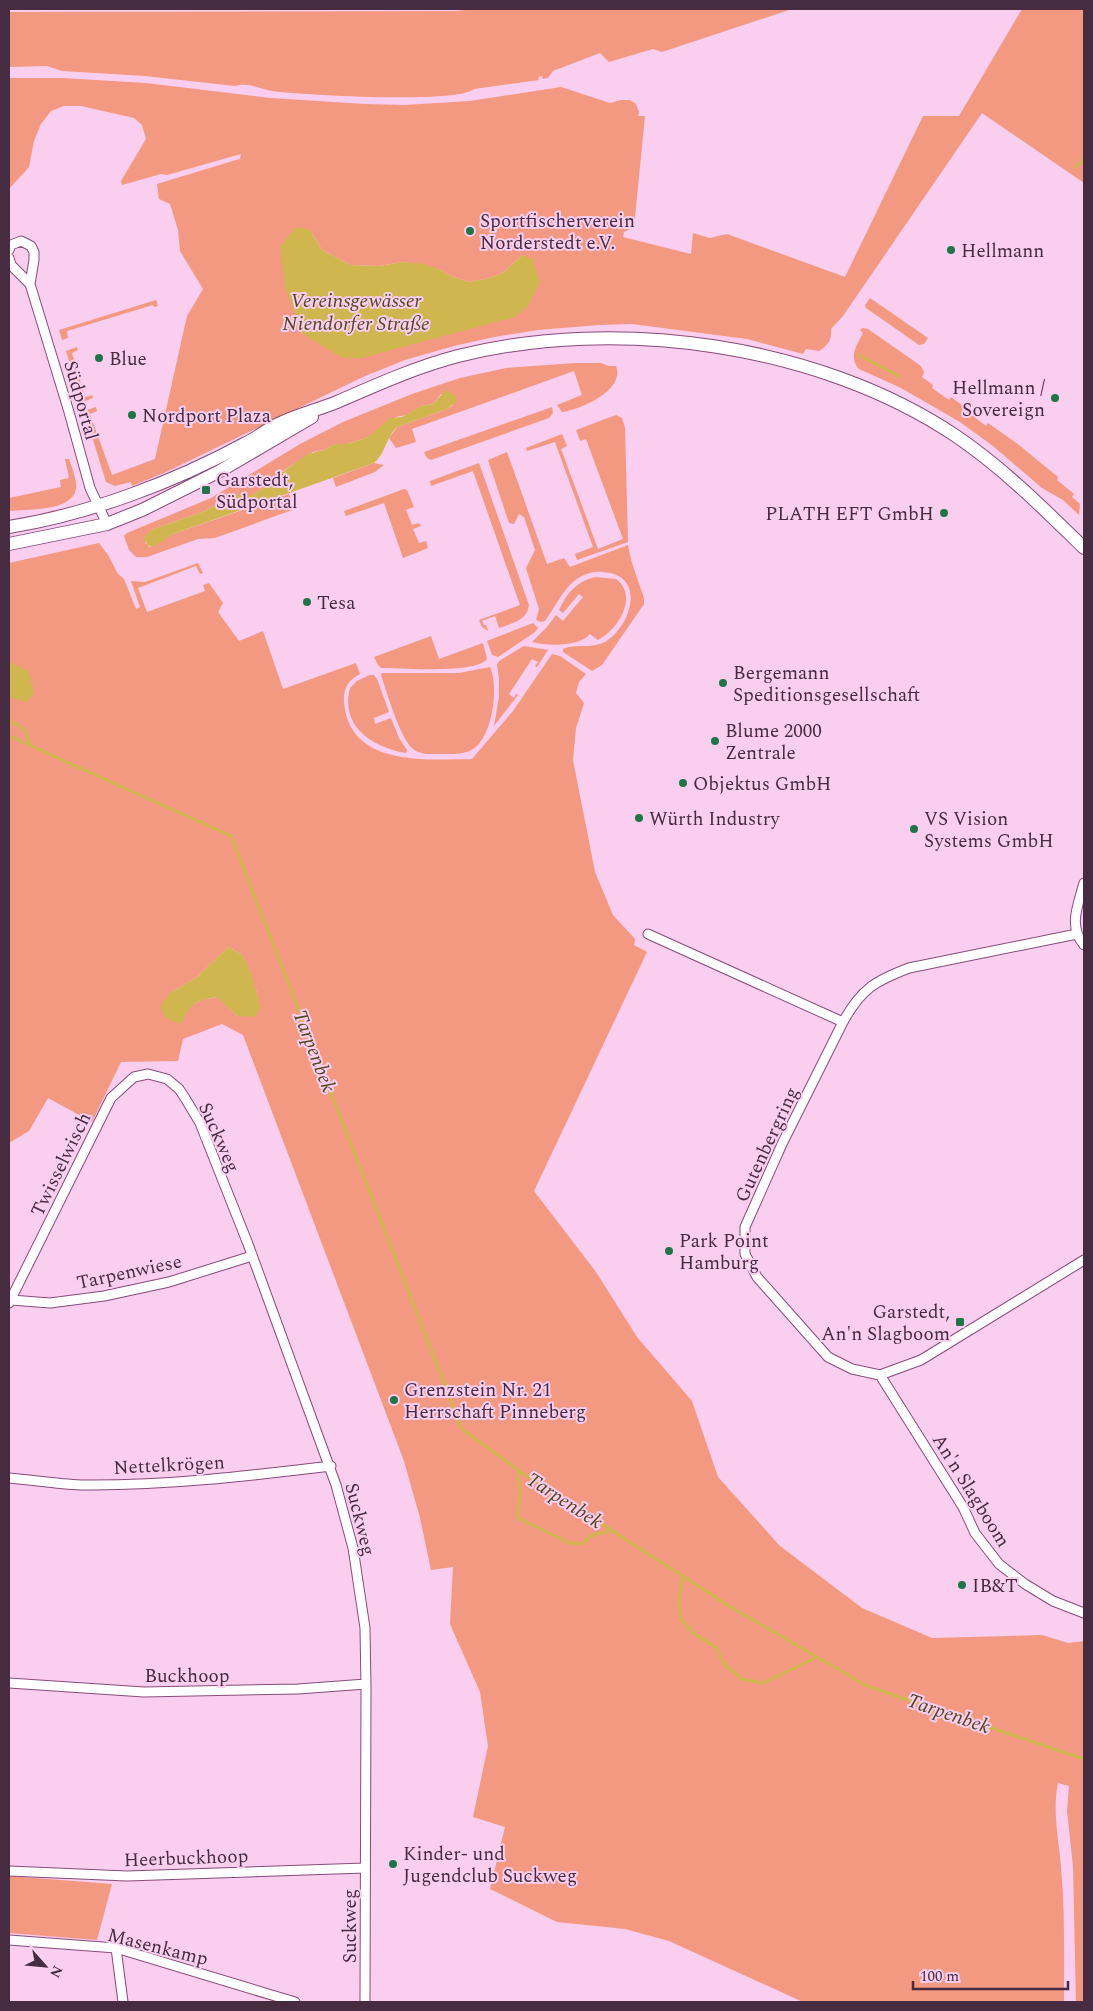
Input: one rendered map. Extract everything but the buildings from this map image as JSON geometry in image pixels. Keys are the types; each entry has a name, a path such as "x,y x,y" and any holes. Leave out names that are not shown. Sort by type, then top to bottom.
{"main road":[{"path":"9,527 59,516 137,493 247,443 277,425 398,376 456,357 496,348 538,342 632,339 745,351 829,375 895,402 954,435 1001,470 1084,548"},
{"path":"9,544 106,524 142,510 206,479 279,438 335,402"}],"street":[{"name":"Südportal","path":"9,250 11,245 20,241 31,246 34,260 30,284 90,488 106,524"},
{"name":"Südportal","path":"9,258 11,265 30,284"},
{"path":"1084,883 1076,908 1074,922 1077,934 1084,945"},
{"path":"648,934 843,1022"},
{"name":"Gutenbergring","path":"880,1375 852,1369 828,1357 757,1277 745,1254 745,1227 782,1144 852,1007 862,994 888,975 944,960 1077,934"},
{"name":"Twisselwisch","path":"10,1301 111,1098 134,1077 148,1074 167,1079"},
{"name":"Suckweg","path":"167,1079 179,1089 200,1123 331,1466 353,1548 365,1628 365,2002"},
{"name":"Tarpenwiese","path":"10,1301 50,1303 104,1296 169,1282 252,1256"},
{"path":"880,1375 921,1360 1084,1260"},
{"name":"An'n Slagboom","path":"880,1375 963,1507 975,1533 999,1564 1025,1584 1053,1601 1084,1613"},
{"name":"Nettelkrögen","path":"9,1478 80,1485 138,1483 248,1476 331,1466"},
{"name":"Buckhoop","path":"9,1683 144,1692 298,1689 366,1684"},
{"name":"Heerbuckhoop","path":"9,1871 127,1876 365,1868"},
{"name":"Masenkamp","path":"9,1940 116,1948 295,2002"},
{"path":"116,1948 123,2002"}],"shaded area":[{"path":"475,9 792,9 662,52 653,49 609,62 600,53 553,71 548,78 543,79 542,76 538,77 539,80 474,89 462,94 439,96 378,97 314,94 272,91 245,85 235,86 145,76 62,71 47,66 9,67 9,12 456,11"},
{"path":"1022,9 1084,9 1084,183 982,113 843,316 831,329 829,342 819,351 806,349 803,354 747,339 632,324 538,330 494,337 405,360 365,376 166,472 132,486 131,482 115,486 106,482 84,411 96,407 97,411 90,414 112,475 155,459 187,316 203,289 180,251 178,230 170,204 159,199 157,184 240,159 241,154 167,175 161,174 122,185 121,181 146,139 142,125 134,118 81,106 64,106 51,111 41,124 34,141 29,167 9,189 9,78 62,78 146,83 270,98 404,105 470,101 561,87 610,103 630,100 636,104 639,112 638,116 645,116 634,227 624,232 623,237 691,254 693,233 710,238 727,234 845,277 923,116 959,116","holes":["310,230 322,250 351,265 379,266 403,262 439,269 451,276 469,282 490,278 504,272 522,255 515,317 280,247"]},
{"path":"870,298 928,338 924,344 919,345 866,308 865,305"},
{"path":"156,300 158,306 154,307 153,305 67,331 68,338 62,340 59,330"},
{"path":"863,328 868,329 921,366 924,372 922,377 933,385 932,388 949,400 951,397 986,426 988,423 1019,445 1058,477 1057,480 1074,494 1072,497 1080,504 1079,515 1063,500 1042,488 993,446 960,422 901,388 859,369 854,356 856,346 863,333 860,330"},
{"path":"77,347 78,350 72,353 85,397 92,395 93,398 82,402 66,351"},
{"path":"601,363 616,366 617,375 614,383 608,391 590,403 562,412 557,405 582,395 574,371 412,429 416,442 396,448 389,438 397,427 447,409 453,405 441,394 433,404 421,406 406,415 396,417 368,437 347,444 335,444 324,450 313,452 281,472 252,495 233,495 205,511 151,530 145,543 150,547 173,534 289,494 295,509 215,538 198,539 147,557 136,557 129,550 124,536 127,533 211,498 300,444 343,422 412,394 460,378 506,368"},
{"path":"552,407 553,413 549,418 431,460 427,458 424,452"},
{"path":"616,415 622,418 625,428 628,542 577,560 575,554 593,547 555,442 527,451 526,448 562,434 567,446 561,449 598,549 623,539 586,439 580,441 576,430"},
{"path":"507,452 547,564 564,558 570,567 628,545 644,598 644,604 602,665 592,671 563,652 563,649 574,646 597,645 608,640 623,623 628,612 631,601 630,590 617,575 603,572 586,574 575,580 568,587 545,621 536,620 539,609 526,568 535,550 524,517 519,514 514,524 509,523 488,460"},
{"path":"65,459 69,459 75,478 76,489 73,496 58,506 9,511 9,498 61,487 60,480 69,478"},
{"path":"374,463 384,465 375,472 336,487 333,478"},
{"path":"479,463 529,605 525,615 514,623 499,628 495,616 482,621 488,631 482,627 479,620 520,605 473,471 431,486 430,481"},
{"path":"404,489 407,490 414,507 406,510 412,525 419,523 421,526 413,529 419,543 426,541 428,548 403,558 384,503 346,516 344,511"},
{"path":"99,543 118,574 124,579 136,609 140,607 131,581 145,582 198,563 203,573 200,574 196,566 138,588 147,612 205,591 203,585 209,583 223,603 218,612 239,641 263,631 283,689 356,663 360,674 349,682 344,693 349,723 359,738 374,748 392,755 432,760 472,759 513,711 552,654 560,656 586,674 579,682 576,693 584,703 576,728 573,760 595,872 613,915 635,939 634,945 647,952 534,1191 596,1272 637,1337 692,1401 718,1477 780,1546 862,1608 932,1638 1042,1635 1068,1643 1084,1641 1084,2002 1076,2002 1073,1866 1067,1811 1069,1786 1058,1783 1056,1814 1063,1901 1064,2002 803,2002 669,1941 625,1929 557,1922 490,1889 505,1827 473,1817 488,1746 480,1692 450,1624 453,1567 431,1570 420,1518 404,1461 243,1035 222,1024 183,1039 178,1061 121,1062 92,1122 48,1098 29,1131 9,1143 9,563","holes":["228,947 243,955 257,993 237,1016 218,997 202,1000 189,1007 170,993 197,977"]},
{"path":"595,577 616,579 623,586 626,594 623,612 619,621 612,629 598,640 590,634 579,641 571,643 554,645 532,642 556,615 563,621 583,597 579,594 563,613 559,610 565,599 578,585"},
{"path":"533,623 538,628 535,632 498,657 492,655 487,641"},
{"path":"431,636 439,659 483,643 487,659 480,664 469,667 420,669 381,668 374,657"},
{"path":"524,646 548,650 537,667 535,666 538,662 532,659 509,694 514,698 516,694 518,695 494,726 499,697 497,665 499,661"},
{"path":"490,667 493,675 494,698 490,722 480,743 469,751 457,754 426,754 413,749 403,735 390,703 382,673 459,673"},
{"path":"374,675 377,679 389,712 374,718 375,724 391,718 399,738 407,750 406,753 382,746 371,740 362,733 350,714 348,702 350,688 357,681"},
{"path":"9,1876 112,1884 97,1940 9,1933"}],"water":[{"name":"Vereinsgewässer Niendorfer Straße","path":"296,227 310,230 322,250 351,265 379,266 403,262 423,264 469,282 490,278 504,272 522,255 533,259 540,283 528,306 515,317 362,358 343,358 303,334 285,288 280,247"},
{"path":"445,391 449,391 456,397 456,402 447,409 397,427 393,431 382,454 374,463 173,534 153,547 147,545 144,538 151,530 205,511 233,495 252,495 308,454 324,450 335,444 347,444 368,437 390,418 402,417 421,406 433,404"},
{"path":"9,662 29,671 34,694 27,702 9,697"},
{"path":"228,947 243,955 252,976 261,1008 254,1017 237,1016 217,997 194,1004 187,1012 181,1024 167,1019 160,1007 170,993 197,977"}],"waterway":[{"path":"1076,167 1084,159"},
{"path":"859,355 899,376"},
{"path":"9,720 24,729 30,744"},
{"name":"Tarpenbek","path":"9,736 231,836 462,1429 518,1470 729,1606 867,1686 1084,1759"},
{"name":"Tarpenbek","path":"518,1471 520,1494 518,1518 569,1543 582,1544 593,1535 610,1531"},
{"name":"Tarpenbek","path":"682,1577 679,1600 680,1618 693,1633 717,1648 723,1663 742,1679 763,1683 817,1657"}],"place":[{"name":"Sportfischerverein Norderstedt e.V.","path":"470,231"},
{"name":"Hellmann","path":"951,250"},
{"name":"Blue","path":"99,358"},
{"name":"Hellmann / Sovereign","path":"1055,398"},
{"name":"Nordport Plaza","path":"132,415"},
{"name":"Garstedt, Südportal","path":"206,490"},
{"name":"PLATH EFT GmbH","path":"944,513"},
{"name":"Tesa","path":"307,602"},
{"name":"Bergemann Speditionsgesellschaft","path":"723,683"},
{"name":"Blume 2000 Zentrale","path":"715,741"},
{"name":"Objektus GmbH","path":"683,783"},
{"name":"Würth Industry","path":"639,818"},
{"name":"VS Vision Systems GmbH","path":"914,829"},
{"name":"Park Point Hamburg","path":"669,1251"},
{"name":"Garstedt, An'n Slagboom","path":"960,1322"},
{"name":"Grenzstein Nr. 21 Herrschaft Pinneberg","path":"394,1400"},
{"name":"IB&T","path":"962,1585"},
{"name":"Kinder- und Jugendclub Suckweg","path":"393,1864"}]}
